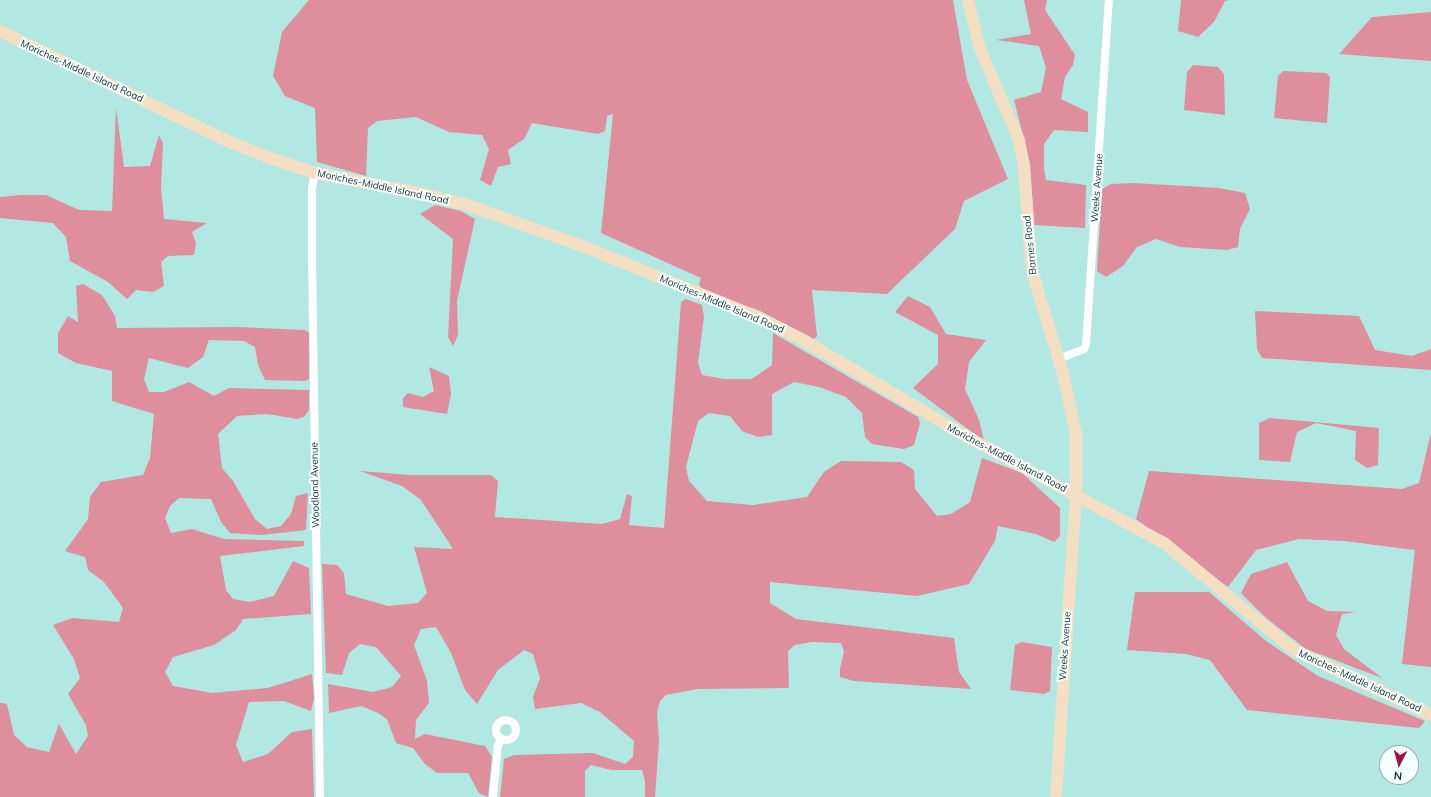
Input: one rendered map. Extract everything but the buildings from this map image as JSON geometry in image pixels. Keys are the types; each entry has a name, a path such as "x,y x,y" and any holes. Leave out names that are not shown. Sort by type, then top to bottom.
{"main road":[{"name":"Barnes Road","path":"968,0 980,49 1019,140 1025,180 1032,270 1058,359 1076,434 1076,495"},
{"name":"Moriches-Middle Island Road","path":"0,32 232,143 315,172 420,193 466,206 577,244 760,318 803,340 969,438 1164,543 1294,650 1431,715"},
{"name":"Weeks Avenue","path":"1056,797 1076,495"}],"street":[{"name":"Weeks Avenue","path":"1058,359 1084,349 1086,344 1109,0"},
{"name":"Woodland Avenue","path":"315,172 312,188 312,258 320,797"},
{"path":"493,797 498,745 502,739"}],"shaded area":[{"path":"309,0 953,0 967,80 1008,179 964,201 955,229 887,294 812,290 817,336 814,339 758,310 703,292 699,284 701,278 601,233 613,114 607,116 605,131 598,134 532,123 524,139 508,150 511,164 498,167 491,186 480,180 489,149 482,135 449,132 416,117 377,121 368,128 366,176 317,162 315,108 285,96 273,76 282,32"},
{"path":"1024,0 1047,0 1045,10 1075,55 1073,65 1065,77 1061,99 1088,112 1088,132 1054,130 1044,144 1044,169 1046,180 1086,185 1085,228 1034,225 1030,163 1014,100 1041,92 1046,68 1039,46 996,40 1031,34"},
{"path":"1181,0 1229,0 1225,1 1214,22 1198,37 1178,31"},
{"path":"1431,12 1431,61 1339,54 1372,17"},
{"path":"1193,65 1218,67 1224,74 1225,115 1184,110 1187,72"},
{"path":"1283,71 1326,73 1330,77 1327,123 1274,118 1278,76"},
{"path":"116,108 124,167 150,166 159,135 163,143 161,188 164,219 207,223 192,232 196,243 194,255 168,256 161,262 164,286 153,292 136,290 127,299 108,282 70,261 66,237 53,223 0,218 0,197 20,195 46,195 79,210 112,211"},
{"path":"1134,183 1219,188 1245,193 1250,209 1240,229 1238,247 1227,250 1180,247 1156,239 1137,247 1123,266 1106,277 1097,271 1102,189 1111,184"},
{"path":"435,205 461,211 475,219 457,301 458,335 453,346 448,337 453,239 420,214"},
{"path":"83,284 102,295 115,316 117,328 237,327 304,330 310,333 309,379 305,381 265,380 258,365 255,347 244,341 209,340 203,357 188,368 149,358 144,379 149,392 164,392 189,382 214,396 229,388 309,390 309,410 304,417 297,419 267,414 237,416 218,434 222,468 233,481 255,519 267,529 281,526 291,514 296,496 308,493 306,530 262,535 230,533 221,522 211,499 179,498 170,506 165,518 171,533 192,529 224,539 304,541 304,546 220,556 226,590 233,599 250,602 274,596 293,561 309,568 311,614 243,619 236,630 214,645 173,657 165,672 173,686 212,693 268,688 312,674 314,698 311,711 284,701 249,702 236,745 243,762 268,754 292,732 312,729 314,797 0,797 0,703 7,704 14,735 27,747 49,752 59,724 76,754 88,736 86,725 68,694 80,678 74,659 53,625 72,618 119,622 123,608 104,582 88,570 85,557 65,551 88,519 90,497 101,482 143,475 150,458 154,414 112,401 112,371 76,363 58,353 58,333 68,316 78,322 76,286"},
{"path":"908,296 930,307 946,334 986,340 969,362 965,389 979,420 984,441 913,388 938,364 938,335 895,312"},
{"path":"686,299 702,305 704,317 698,363 702,375 724,379 752,379 772,365 773,333 918,417 920,423 914,445 904,449 872,444 865,437 862,413 846,397 819,387 794,382 772,394 772,435 758,437 742,431 730,416 709,413 698,421 686,467 689,481 707,501 753,505 807,497 824,472 841,461 901,462 914,470 915,489 937,516 951,514 970,502 982,458 1022,473 1060,508 1060,536 1054,542 1036,534 998,526 995,541 969,584 917,596 770,582 770,603 796,619 954,638 959,672 971,689 854,681 840,677 840,668 844,652 841,643 812,642 795,645 788,651 789,688 698,689 666,695 660,701 657,713 659,741 655,797 645,797 645,781 642,770 612,770 591,765 585,771 585,797 500,797 504,759 514,755 593,753 625,764 633,757 634,741 600,712 581,703 535,709 533,697 540,678 533,654 524,650 498,670 477,704 465,690 451,653 436,627 421,629 414,645 427,681 429,703 416,720 415,739 425,734 485,746 492,757 488,797 479,793 468,773 437,773 425,764 413,748 396,743 387,719 378,713 361,706 329,713 328,684 373,692 392,687 401,676 376,647 360,644 349,653 342,675 326,673 322,564 337,565 344,573 346,594 388,606 418,603 427,593 414,547 453,549 421,500 402,486 360,471 410,475 491,475 498,481 495,517 602,524 620,519 627,494 632,496 629,525 664,528 681,302"},
{"path":"1255,311 1359,316 1375,350 1412,356 1431,349 1431,370 1262,358 1257,349"},
{"path":"429,367 449,376 451,394 447,414 403,407 403,398 408,393 423,397 434,391"},
{"path":"1270,418 1379,428 1378,465 1367,468 1355,460 1356,431 1316,423 1297,432 1290,462 1259,460 1259,423"},
{"path":"1431,433 1431,667 1402,664 1415,550 1344,541 1299,539 1256,550 1228,587 1136,519 1149,471 1402,489 1419,483"},
{"path":"1287,562 1308,601 1327,611 1356,612 1342,614 1336,635 1344,649 1382,678 1306,649 1265,617 1241,593 1251,574"},
{"path":"1135,592 1209,592 1266,641 1318,676 1425,721 1419,728 1247,710 1210,660 1186,654 1127,650"},
{"path":"1022,642 1052,647 1050,691 1044,694 1010,690 1015,645"}]}
